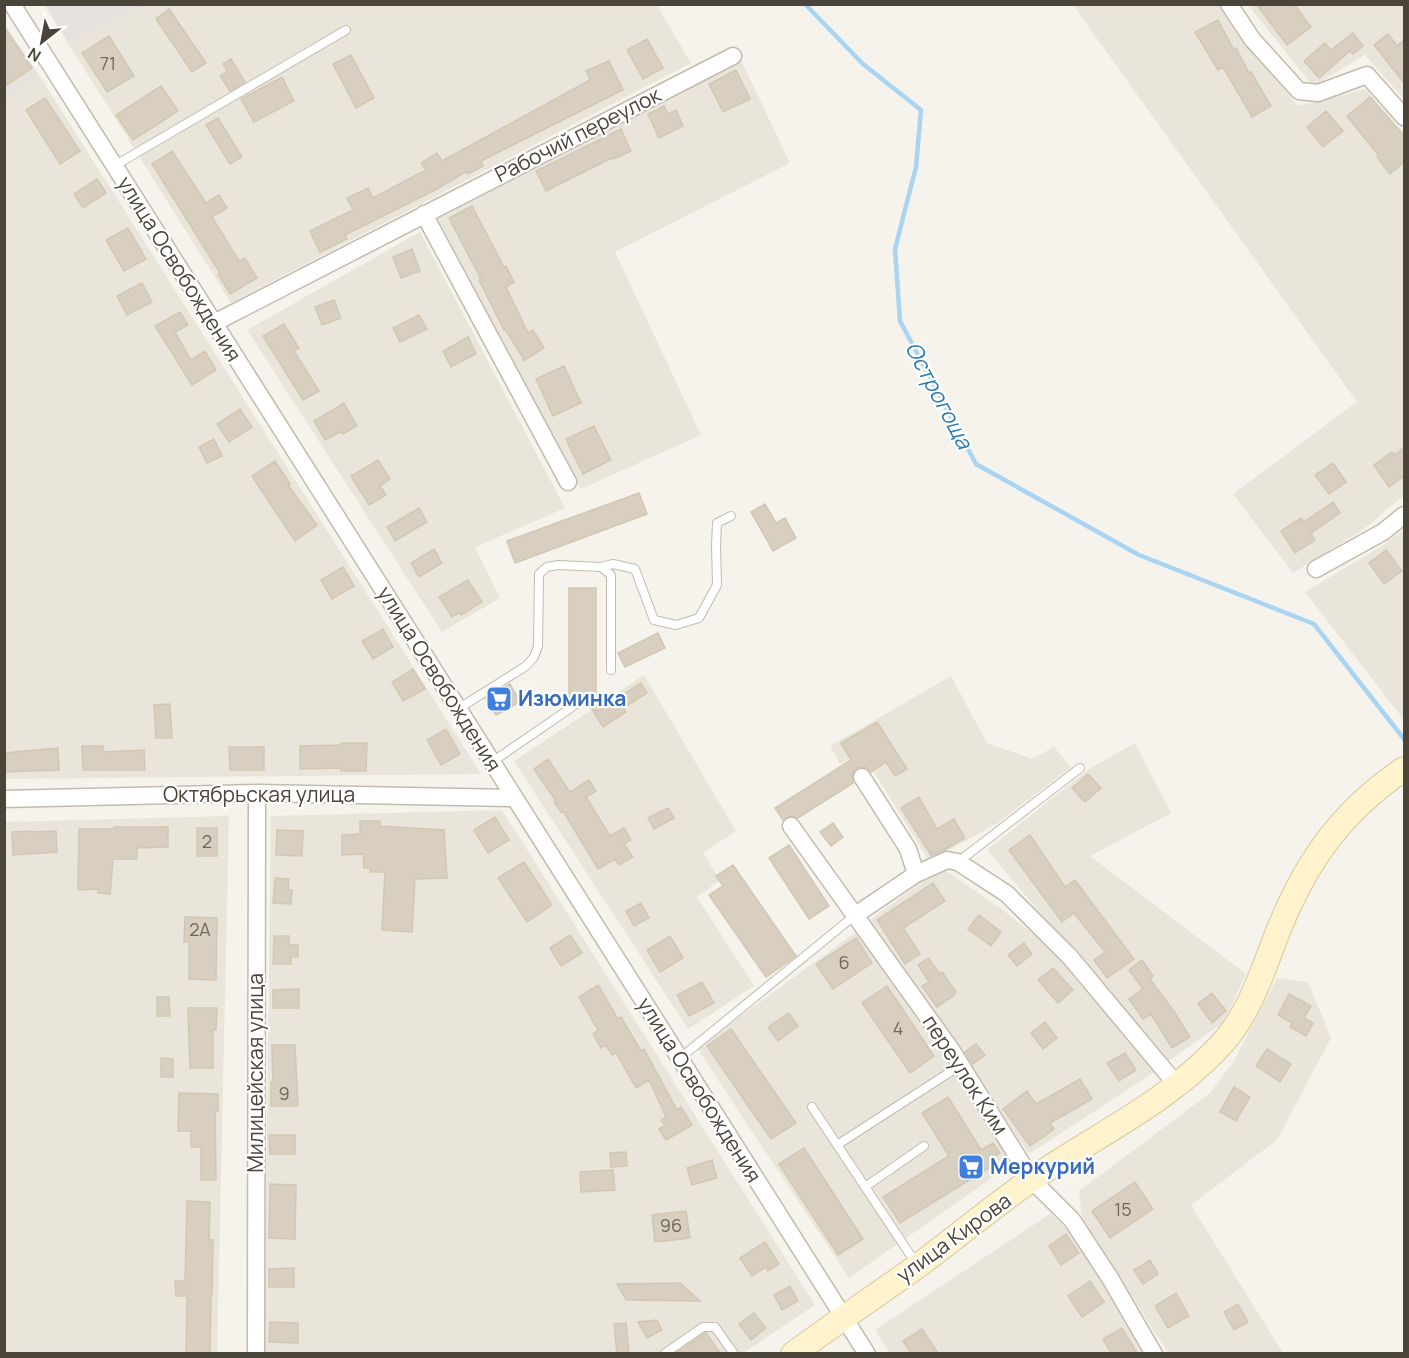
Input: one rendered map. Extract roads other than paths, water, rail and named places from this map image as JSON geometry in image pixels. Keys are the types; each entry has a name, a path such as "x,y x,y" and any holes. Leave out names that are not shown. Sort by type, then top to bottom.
{"main road":[{"name":"улица Кирова","path":"793,1353 917,1266 1032,1180 1122,1123 1176,1084 1218,1049 1249,1006 1292,897 1317,853 1349,813 1397,774"}],"street":[{"name":"улица Освобождения","path":"12,4 867,1353"},
{"path":"1229,4 1252,39 1299,91 1318,93 1367,75 1404,117"},
{"name":"Рабочий переулок","path":"214,323 733,56"},
{"path":"424,214 568,482"},
{"path":"1316,569 1383,532 1404,515"},
{"path":"862,777 908,849 916,874"},
{"name":"Октябрьская улица","path":"4,799 257,793 514,798"},
{"name":"Милицейская улица","path":"256,1353 257,793"},
{"name":"переулок Ким","path":"790,826 961,1065 1032,1180 1072,1220 1110,1278 1154,1353"},
{"path":"854,916 916,874 947,860 958,862 1007,894 1070,957 1176,1084"}],"lane":[{"path":"114,166 346,30"},
{"path":"458,709 526,666 534,657 538,646 539,574 547,567 558,565 601,567 613,564 635,569 654,620 676,625 699,618 717,585 717,523 731,516"},
{"path":"601,567 611,574 611,670"},
{"path":"492,762 575,705"},
{"path":"958,862 1080,768"},
{"path":"679,1059 854,916"},
{"path":"837,1145 961,1065"},
{"path":"812,1107 917,1266"},
{"path":"865,1187 924,1146"},
{"path":"664,1353 703,1327 715,1327 734,1353"}],"waterway":[{"name":"Острогоща","path":"805,4 863,64 921,110 916,167 895,249 900,321 976,464 1139,555 1314,624 1404,739"}],"place":[{"name":"Изюминка","path":"499,699"},
{"name":"Меркурий","path":"971,1167"}]}
